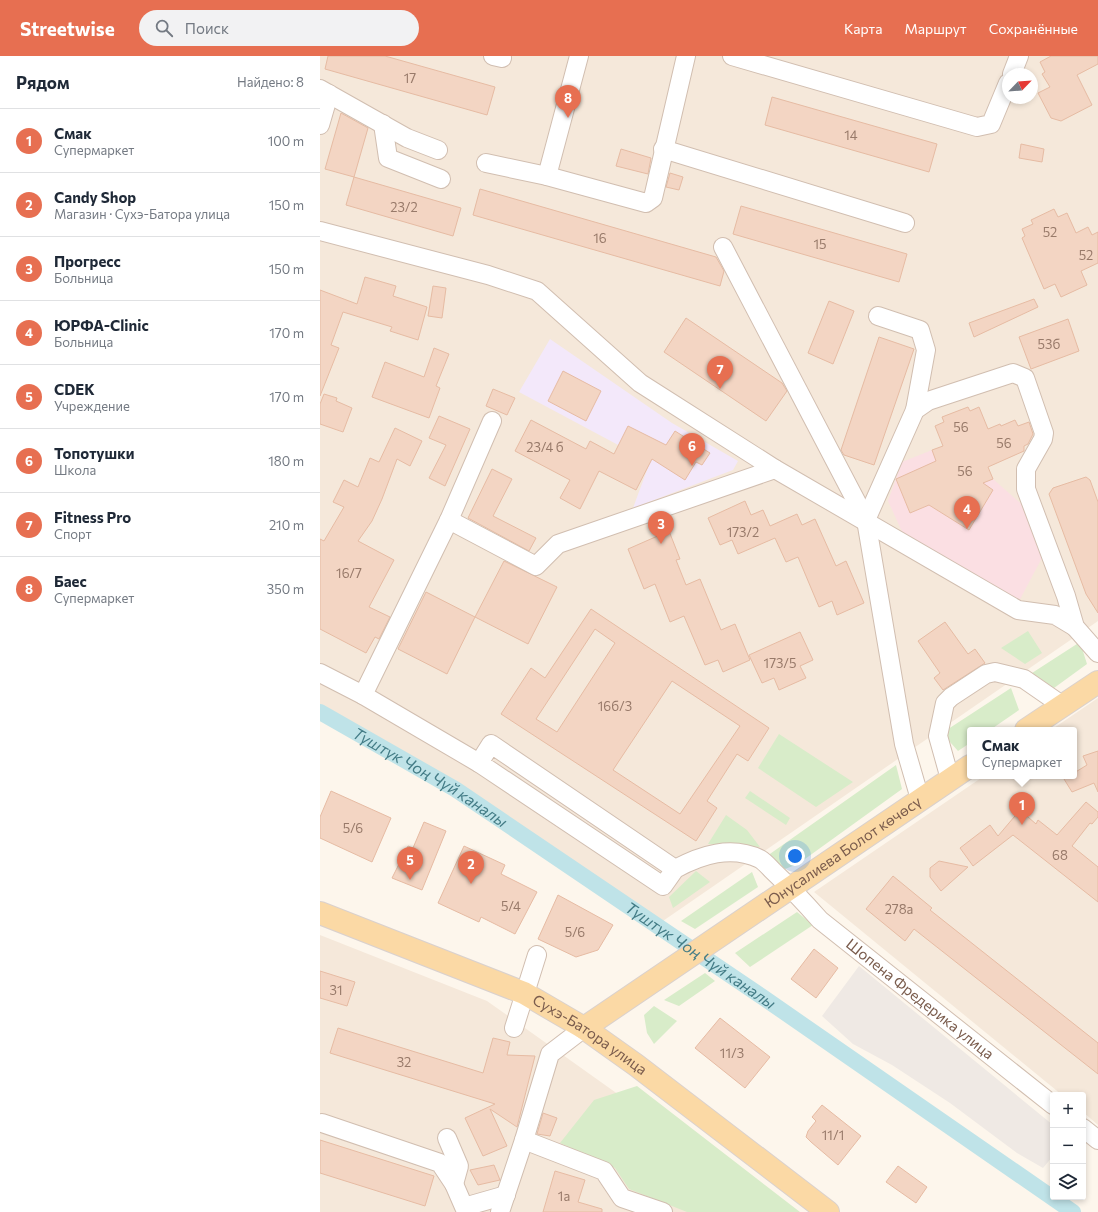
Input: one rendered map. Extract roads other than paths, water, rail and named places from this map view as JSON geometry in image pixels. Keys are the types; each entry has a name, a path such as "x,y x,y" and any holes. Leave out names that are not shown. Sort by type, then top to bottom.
{"main road":[{"path":"1031,727 1098,682"},
{"name":"Юнусалиева Болот көчөсү","path":"584,1028 967,768"},
{"name":"Сухэ-Батора улица","path":"320,913 524,993 584,1028 636,1065 828,1212"}],"street":[{"path":"547,176 579,56"},
{"path":"486,163 547,176 646,203 653,198 686,56"},
{"path":"732,56 977,127 991,124 1002,97"},
{"path":"1014,68 1019,56"},
{"path":"320,125 325,91 407,138 438,150"},
{"path":"383,124 388,158 442,179"},
{"path":"663,150 905,223"},
{"path":"320,231 488,275 537,291 640,383 775,469 866,520 1018,610 1055,615 1075,627 1098,653"},
{"path":"723,247 866,520 904,744 920,799"},
{"path":"866,520 915,410 926,350 920,330 878,316"},
{"path":"915,410 928,401 1013,373 1025,378 1044,433 1043,439 1026,469 1026,489 1066,596 1075,627"},
{"path":"320,673 363,695 449,520 492,421"},
{"path":"449,520 536,566 558,544 775,469"},
{"path":"950,779 938,736 945,703 951,697 986,674 995,672 1024,679 1063,706"},
{"name":"Шопена Фредерика улица","path":"363,695 478,763 491,744 675,869 708,855 724,852 750,855 761,860 791,888 820,920 1050,1103"},
{"path":"514,1028 537,955"},
{"path":"500,1212 550,1054 584,1028"},
{"path":"322,1123 440,1163 454,1184 458,1210 506,1195"},
{"path":"1086,1130 1098,1140"},
{"path":"446,1138 460,1166 454,1184"},
{"path":"524,1140 604,1171 622,1198 663,1212"}],"waterway":[{"name":"Түштүк Чоң Чүй каналы","path":"320,712 455,789 761,996 1073,1212"}],"place":[{"name":"Баес","path":"568,118"},
{"name":"Fitness Pro","path":"720,389"},
{"name":"Топотушки","path":"692,466"},
{"name":"ЮРФА-Clinic","path":"967,529"},
{"name":"Прогресс","path":"661,544"},
{"name":"Смак","path":"1022,825"},
{"name":"CDEK","path":"410,880"},
{"name":"Candy Shop","path":"471,884"}]}
